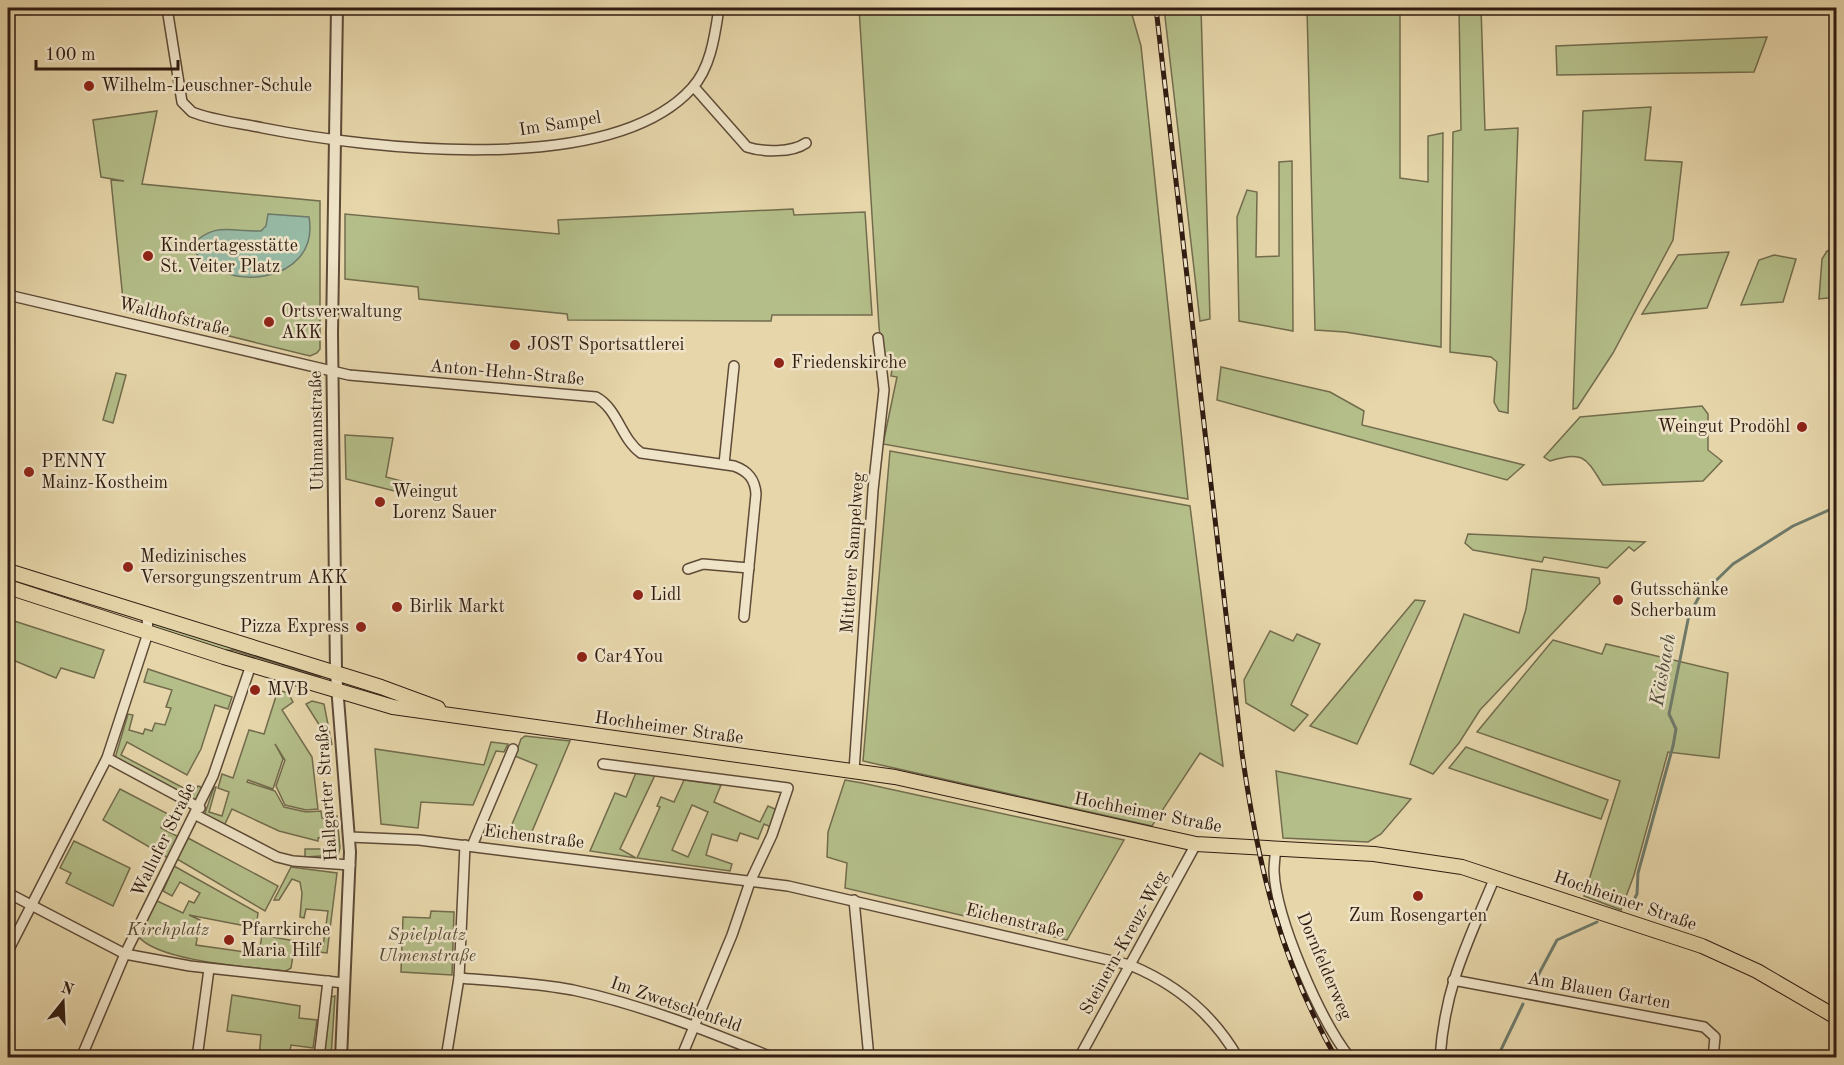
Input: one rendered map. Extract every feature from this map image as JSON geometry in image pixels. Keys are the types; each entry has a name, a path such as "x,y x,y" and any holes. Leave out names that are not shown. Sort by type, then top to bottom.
{"main road":[{"name":"Hochheimer Straße","path":"8,571 403,694 465,719"},
{"name":"Hochheimer Straße","path":"8,587 336,692 393,707 465,719 895,777 1196,844 1400,856 1447,864 1495,877 1702,946 1757,971 1836,1017"}],"street":[{"name":"Im Sampel","path":"167,8 182,102 186,109 210,117 335,141 440,150 545,146 615,132 643,123 664,112 694,87 711,48 719,8"},
{"name":"Uthmannstraße","path":"336,673 332,371 337,8"},
{"path":"694,87 747,147 756,150 794,148 806,143"},
{"name":"Waldhofstraße","path":"8,295 332,371"},
{"name":"Mittlerer Sampelweg","path":"854,771 873,490 884,390 878,338"},
{"path":"724,464 734,366"},
{"name":"Anton-Hehn-Straße","path":"332,371 425,383 588,395 607,405 631,444 641,453 724,464 747,471 756,485 744,616"},
{"path":"688,569 703,564 749,568"},
{"path":"8,951 107,758 148,633 147,616"},
{"name":"Wallufer Straße","path":"81,1058 125,954 198,811 213,776 251,665"},
{"name":"Hallgarter Straße","path":"336,673 350,837 341,1058"},
{"path":"446,1058 459,978 468,846 513,749"},
{"path":"107,758 278,857 291,861 350,865"},
{"path":"603,764 788,788 772,835 750,882 732,935 681,1058"},
{"name":"Eichenstraße","path":"350,837 419,840 788,886 1130,965 1164,981 1195,1004 1219,1028 1238,1058"},
{"name":"Steinern-Kreuz-Weg","path":"1079,1058 1196,844"},
{"name":"Dornfelderweg","path":"1276,848 1274,872 1292,942 1318,1005 1350,1058"},
{"path":"1440,1058 1453,980 1466,941 1495,877"},
{"path":"8,893 125,954 209,969 344,982"},
{"path":"854,900 868,1058"},
{"path":"197,1058 209,969"},
{"name":"Im Zwetschenfeld","path":"459,978 572,990 651,1010 774,1058"},
{"name":"Am Blauen Garten","path":"1453,980 1704,1027 1715,1037 1713,1058"},
{"path":"319,1058 328,981"}],"green space":[{"path":"859,8 1100,8 1101,13 1131,11 1141,46 1188,499 883,444 897,377 891,376 893,363 882,352 879,327"},
{"path":"1164,8 1201,8 1210,319 1200,321"},
{"path":"1307,8 1400,8 1400,178 1428,182 1428,136 1443,133 1441,347 1345,332 1315,330"},
{"path":"1459,8 1481,8 1485,130 1518,128 1508,413 1499,411 1494,402 1497,362 1491,357 1450,352 1453,132 1461,130"},
{"path":"1767,37 1754,72 1557,75 1556,46"},
{"path":"1651,107 1645,160 1682,162 1673,240 1613,353 1577,408 1573,409 1583,111"},
{"path":"157,111 142,184 320,201 320,349 317,353 310,356 124,310 111,180 124,181 101,177 93,120"},
{"path":"1292,161 1293,331 1239,321 1237,217 1247,190 1257,192 1256,257 1279,256 1279,162"},
{"path":"793,209 794,215 865,212 872,315 772,315 771,321 568,320 567,314 419,299 418,287 345,279 345,214 559,234 558,220"},
{"path":"1832,250 1836,253 1836,297 1819,299 1822,259 1827,251"},
{"path":"1729,252 1707,308 1642,314 1678,255"},
{"path":"1774,255 1796,259 1783,302 1741,305 1759,260"},
{"path":"1221,367 1330,392 1364,411 1362,425 1524,465 1507,480 1217,400"},
{"path":"116,373 126,375 113,423 103,420"},
{"path":"1702,406 1708,414 1708,450 1722,461 1703,481 1603,485 1583,459 1570,456 1550,461 1544,457 1580,417"},
{"path":"345,435 393,438 386,477 409,483 407,494 346,479"},
{"path":"890,451 1190,506 1223,766 1200,753 1152,826 863,761"},
{"path":"1468,534 1645,542 1634,551 1629,547 1607,568 1544,557 1542,562 1473,550 1465,543"},
{"path":"1532,569 1599,578 1600,583 1480,710 1459,743 1433,774 1410,764 1464,614 1519,633 1526,609"},
{"path":"1415,600 1425,601 1357,744 1310,726"},
{"path":"8,619 104,650 94,678 61,668 56,678 8,658"},
{"path":"155,622 322,675 320,677 233,650 220,651 152,630 151,624"},
{"path":"1270,631 1293,641 1297,634 1320,644 1291,705 1308,715 1294,731 1246,703 1244,680"},
{"path":"1553,640 1602,654 1606,644 1728,673 1719,758 1668,752 1634,875 1621,910 1584,896 1620,781 1477,732"},
{"path":"148,669 232,697 228,709 215,705 201,749 187,775 127,742 121,755 193,793 198,786 203,788 196,801 115,758 128,714 133,715 129,730 143,734 145,729 152,731 155,723 165,725 171,708 166,707 172,690 144,682"},
{"path":"278,690 288,693 293,702 282,710 312,757 318,809 306,810 285,805 276,786 285,760 275,744 283,759 273,789 248,780 247,782 275,791 284,807 306,812 321,811 326,837 318,838 318,841 279,831 232,809 224,826 204,816 214,787 216,787 209,812 222,816 229,792 218,788 222,774 233,778 249,730 264,734"},
{"path":"312,701 324,704 332,745 306,704"},
{"path":"525,736 570,741 528,841 507,836 537,765 515,756 521,739"},
{"path":"491,742 508,744 504,752 496,751 473,805 421,802 418,828 381,824 375,749 484,765"},
{"path":"1466,747 1608,800 1601,819 1449,768"},
{"path":"637,770 656,773 620,849 636,858 590,851 615,793 626,797"},
{"path":"1276,771 1411,799 1381,834 1368,842 1283,838"},
{"path":"684,780 721,785 714,802 760,822 768,806 777,810 771,827 764,824 758,839 740,833 737,841 712,834 706,855 732,864 730,871 637,858 660,807 657,806 661,797 674,802","holes":["692,805 708,812 688,857 672,850"]},
{"path":"845,780 1124,840 1067,940 845,888 847,863 827,857 828,832"},
{"path":"120,789 168,814 161,828 179,837 168,858 103,820"},
{"path":"332,816 337,816 340,848 338,855 305,857 305,849 335,849"},
{"path":"188,838 278,886 265,911 177,859"},
{"path":"74,841 130,868 113,906 66,883 71,873 60,868"},
{"name":"Kirchplatz","path":"174,866 258,913 256,928 189,915 200,920 196,945 245,952 247,946 260,947 262,935 323,946 328,911 306,909 304,918 300,917 302,893 300,882 292,879 279,900 274,900 291,867 337,873 327,953 294,949 291,968 286,971 207,962 165,952 149,945 138,936 155,900 183,913 189,901 194,903 200,893 180,882 172,896 163,891"},
{"name":"Spielplatz Ulmenstraße","path":"431,911 454,912 452,975 401,972 403,917 430,918"},
{"path":"232,995 300,1006 299,1018 317,1020 313,1048 291,1045 289,1057 259,1057 261,1035 227,1031"},
{"path":"335,996 331,1057 322,1058 331,997"}],"shaded area":[{"path":"268,214 309,217 309,240 300,257 285,269 265,276 244,277 223,272 205,262 191,246 207,233 215,231 261,231 266,226"}],"waterway":[{"name":"Käsbach","path":"1629,909 1637,894 1638,873 1673,746 1676,729 1669,714 1689,615 1699,597 1733,564 1793,526 1836,507"},
{"name":"Käsbach","path":"1534,983 1557,940 1597,922"},
{"name":"Käsbach","path":"1497,1058 1523,1004"}],"railway":[{"path":"1156,8 1248,794 1264,872 1285,947 1316,1021 1336,1058"}],"place":[{"name":"Wilhelm-Leuschner-Schule","path":"89,86"},
{"name":"Kindertagesstätte St. Veiter Platz","path":"148,256"},
{"name":"Ortsverwaltung AKK","path":"269,322"},
{"name":"JOST Sportsattlerei","path":"515,345"},
{"name":"Friedenskirche","path":"779,363"},
{"name":"Weingut Prodöhl","path":"1802,427"},
{"name":"PENNY Mainz-Kostheim","path":"29,472"},
{"name":"Weingut Lorenz Sauer","path":"380,502"},
{"name":"Medizinisches Versorgungszentrum AKK","path":"128,567"},
{"name":"Lidl","path":"638,595"},
{"name":"Gutsschänke Scherbaum","path":"1618,600"},
{"name":"Birlik Markt","path":"397,607"},
{"name":"Pizza Express","path":"361,627"},
{"name":"Car4You","path":"582,657"},
{"name":"MVB","path":"255,690"},
{"name":"Zum Rosengarten","path":"1418,896"},
{"name":"Pfarrkirche Maria Hilf","path":"229,940"}]}
